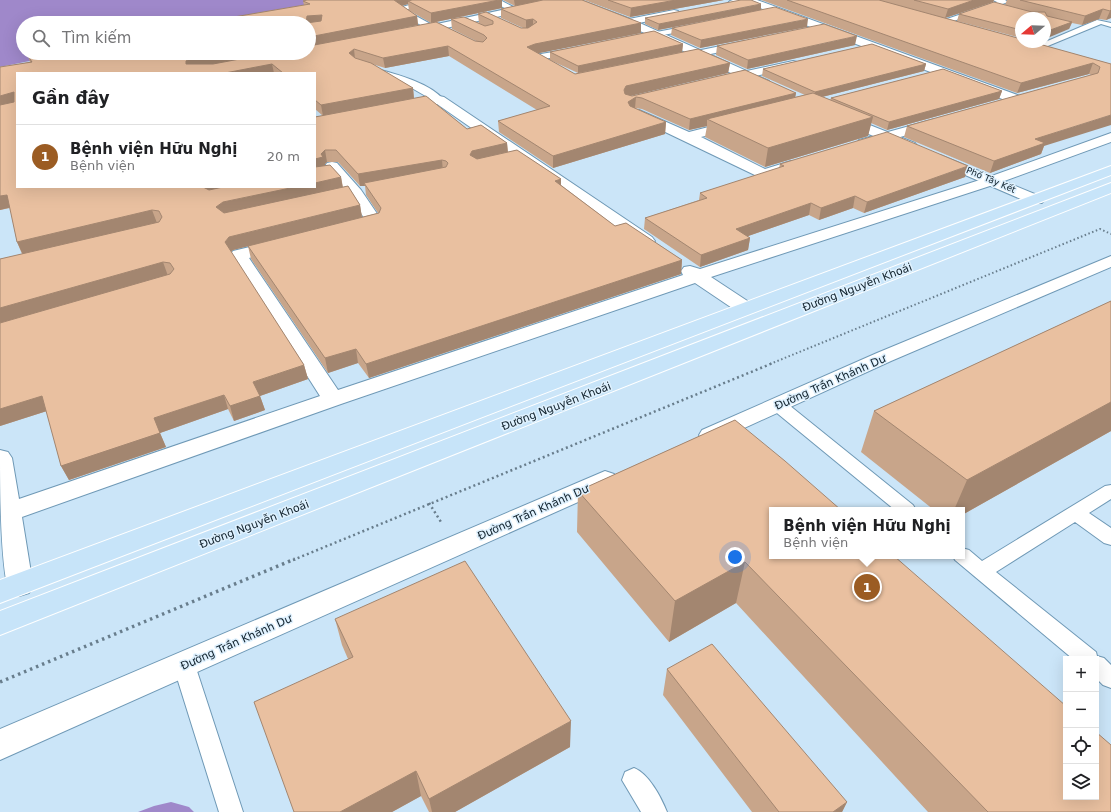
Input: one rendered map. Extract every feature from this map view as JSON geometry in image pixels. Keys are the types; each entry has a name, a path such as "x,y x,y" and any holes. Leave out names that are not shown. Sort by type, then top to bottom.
{"main road":[{"name":"Đường Nguyễn Khoái","path":"9,589 745,308 1036,200 1111,170"},
{"name":"Đường Nguyễn Khoái","path":"0,623 1111,188"}],"street":[{"path":"571,0 629,22 778,90"},
{"path":"721,5 748,0 1018,100"},
{"path":"404,34 467,22 537,6"},
{"path":"629,22 682,12"},
{"path":"938,21 963,28"},
{"path":"436,28 453,34"},
{"path":"799,33 823,28"},
{"path":"667,60 752,42"},
{"path":"850,51 872,46"},
{"path":"1036,48 1050,52"},
{"path":"535,58 556,68"},
{"path":"715,82 805,61"},
{"path":"226,67 256,62"},
{"path":"918,78 940,72"},
{"path":"996,106 1032,96"},
{"path":"388,110 439,100 514,158 658,249"},
{"path":"636,113 688,136 764,174 803,162"},
{"name":"Phố Tây Kết","path":"832,114 1036,200"},
{"path":"848,148 945,120"},
{"path":"688,136 750,121"},
{"path":"4,513 332,399 698,276 991,181 1111,137"},
{"path":"330,171 355,193 374,221 338,230"},
{"path":"295,240 239,254 332,399"},
{"name":"Đường Trần Khánh Dư","path":"687,445 884,357 1111,261"},
{"path":"678,263 745,308"},
{"path":"0,458 9,589"},
{"name":"Đường Trần Khánh Dư","path":"0,745 622,473"}],"lane":[{"path":"436,0 399,9 436,28"},
{"path":"494,0 515,10"},
{"path":"938,21 1004,2 998,0"},
{"path":"991,6 1008,10"},
{"path":"762,13 777,10"},
{"path":"488,17 500,22"},
{"path":"467,22 478,27"},
{"path":"1051,40 1100,22 1111,25"},
{"path":"633,38 702,25"},
{"path":"1068,25 1082,29"},
{"path":"535,58 580,49"},
{"path":"238,60 241,64"},
{"path":"361,66 419,86 439,100"},
{"path":"778,405 902,507"},
{"path":"981,571 1111,491"},
{"path":"1075,513 1111,538"},
{"path":"965,558 1084,656"},
{"path":"184,665 231,812"},
{"path":"1099,668 1111,678"},
{"path":"634,780 655,812"}],"path":[{"path":"0,682 429,503 1100,229 1111,234"}],"shaded area":[{"path":"0,0 346,0 263,16 16,16 16,60 34,60 0,67"},
{"path":"171,802 189,807 194,812 138,812 154,806"}],"building":[{"path":"307,0 394,0 417,16 316,36 316,22 321,21 322,15 240,16 310,4 303,1"},
{"path":"499,0 431,13 408,1"},
{"path":"543,0 582,0 641,23 535,44 527,47 575,74 698,49 730,63 626,86 624,90 625,94 632,96 745,70 796,93 690,119 642,98 636,97 628,102 630,106 666,122 553,156 498,121 550,106 448,46 383,58 354,49 349,53 355,58 371,63 413,88 321,105 316,101 316,72 282,72 272,64 230,72 16,72 16,188 205,188 209,190 218,188 290,188 223,202 216,207 224,213 348,186 360,205 229,237 225,242 304,365 253,382 260,396 230,406 224,395 154,418 160,433 61,466 42,396 0,409 0,323 170,274 174,269 170,263 163,262 0,308 0,259 159,222 162,217 159,211 152,210 17,242 7,195 0,196 0,105 14,102 14,92 0,96 0,67 32,62 31,60 188,60 186,61 186,64 213,64 234,60 316,60 316,45 436,22 475,41 483,42 487,38 484,35 451,19 464,17 485,26 493,24 493,21 478,14 486,12 521,28 528,28 537,22 533,19 526,20 501,9"},
{"path":"608,0 676,0 631,8"},
{"path":"741,0 751,0 761,4 659,24 645,18"},
{"path":"787,0 879,0 1015,37 1015,48 1051,47 1111,64 1111,115 1035,139 1045,143 994,161 907,126 1098,73 1100,67 1093,63 1021,83"},
{"path":"914,0 974,0 948,9"},
{"path":"1020,0 1111,0 1111,10 1103,9 1085,16"},
{"path":"994,2 1032,12 1015,12 1015,28 959,14"},
{"path":"775,7 808,19 701,40 672,28"},
{"path":"1051,17 1072,22 1051,30"},
{"path":"824,24 857,36 748,60 717,46"},
{"path":"654,31 683,44 578,66 550,52"},
{"path":"872,44 926,64 815,92 763,69"},
{"path":"943,69 1002,91 889,122 831,98"},
{"path":"813,93 873,117 768,148 707,119"},
{"path":"426,96 467,129 481,125 507,143 472,151 470,155 477,159 517,150 561,179 555,181 615,226 626,223 682,260 366,364 356,349 325,358 248,246 379,213 381,208 364,183 446,167 448,163 442,160 358,174 336,150 325,150 321,154 323,157 316,159 316,117"},
{"path":"887,132 968,166 867,202 855,196 821,208 811,203 736,229 750,238 701,255 645,218 707,198 700,193 784,166 780,164"},
{"path":"330,165 341,177 316,183 316,167"},
{"path":"1111,301 1111,402 967,480 874,411"},
{"path":"735,420 838,507 769,507 769,559 897,559 1063,703 1063,800 1099,800 1099,735 1111,745 1111,812 988,812 745,562 675,601 578,491"},
{"path":"465,561 571,721 429,799 416,771 340,812 294,812 254,702 353,657 335,619"},
{"path":"712,644 847,802 833,812 779,812 667,669"}],"place":[{"name":"Bệnh viện Hữu Nghị","path":"867,587"}]}
